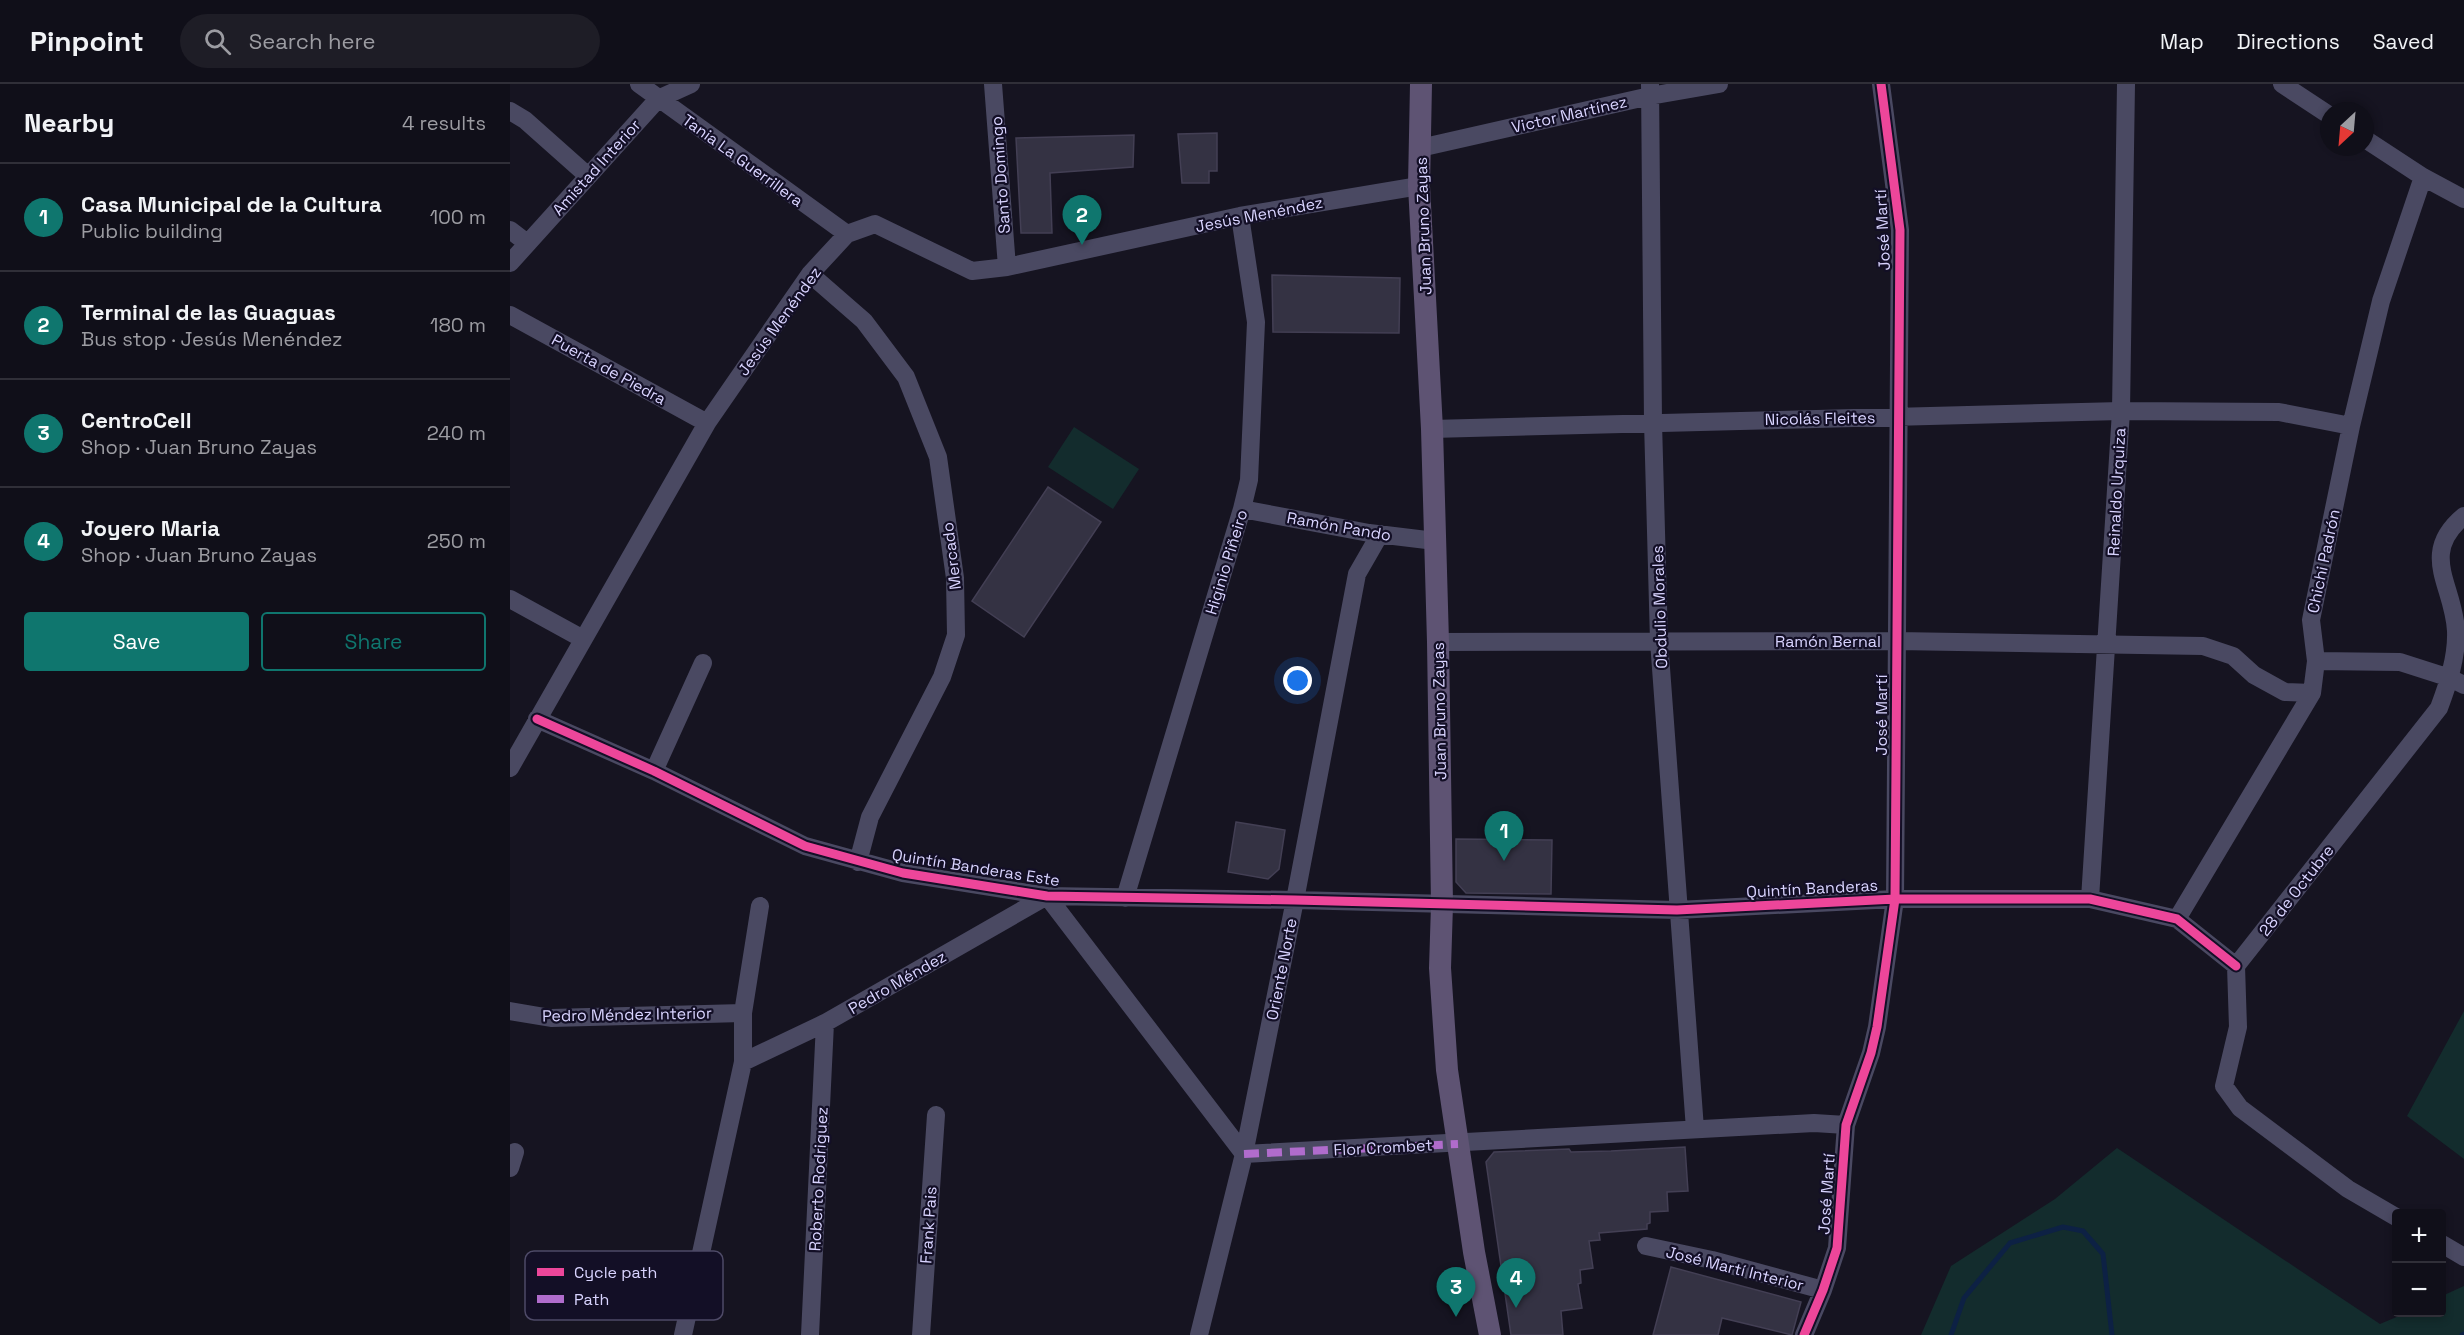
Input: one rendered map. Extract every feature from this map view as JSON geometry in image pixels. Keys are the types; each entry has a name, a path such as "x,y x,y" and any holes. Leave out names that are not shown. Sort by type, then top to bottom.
{"main road":[{"name":"Juan Bruno Zayas","path":"1421,84 1419,186 1432,429 1438,642 1442,905 1440,968 1447,1070 1474,1251 1490,1335"}],"street":[{"name":"Tania La Guerrillera","path":"639,84 847,234"},
{"name":"Amistad Interior","path":"510,263 658,99 691,84"},
{"name":"Santo Domingo","path":"993,84 1007,267"},
{"name":"Victor Martínez","path":"1420,148 1650,90 1719,84"},
{"name":"José Martí","path":"1804,1335 1823,1290 1837,1248 1846,1125 1871,1053 1877,1027 1895,899 1900,230 1881,84"},
{"name":"Reinaldo Urquiza","path":"2090,899 2121,411 2126,84"},
{"path":"2282,84 2320,109"},
{"name":"Obdulio Morales","path":"1650,90 1653,422 1659,641 1677,910 1695,1129"},
{"path":"510,111 525,120 588,176"},
{"path":"2374,145 2423,177 2464,199"},
{"name":"Chichi Padrón","path":"2176,919 2312,693 2316,661 2311,621 2351,426 2382,302 2423,177"},
{"name":"Jesús Menéndez","path":"510,768 707,423 810,274 847,234 875,224 972,271 1007,267 1240,216 1419,186"},
{"name":"Higinio Piñeiro","path":"1125,898 1249,480 1256,322 1240,216"},
{"path":"510,230 526,243"},
{"name":"Mercado","path":"810,274 864,321 906,377 938,457 956,578 956,635 942,677 870,817 858,862"},
{"name":"Puerta de Piedra","path":"510,315 707,423"},
{"name":"Nicolás Fleites","path":"1432,429 2121,411 2279,412 2351,426"},
{"name":"Ramón Pando","path":"1242,509 1380,534 1435,540"},
{"name":"28 de Octubre","path":"2236,966 2439,708 2457,681 2456,632 2442,574 2440,549 2450,528 2464,516"},
{"name":"Oriente Norte","path":"1199,1335 1244,1154 1358,574 1380,534"},
{"path":"510,599 583,639"},
{"name":"Ramón Bernal","path":"1438,642 1897,641 2203,646 2233,656 2254,675 2285,692 2312,693"},
{"path":"2316,661 2400,662 2457,681"},
{"path":"654,771 703,663"},
{"name":"Quintín Banderas Este","path":"537,719 654,771 806,846 903,873 1047,896 1442,905"},
{"path":"1047,896 1244,1154"},
{"name":"Pedro Méndez","path":"742,1062 825,1023 1047,896"},
{"name":"Quintín Banderas","path":"1442,905 1677,910 1895,899 2090,899 2176,919 2236,966"},
{"path":"701,1251 742,1062 743,1013 760,906"},
{"path":"2236,966 2238,1027 2224,1086 2240,1108 2348,1189 2392,1214"},
{"name":"Pedro Méndez Interior","path":"510,1011 550,1018 743,1013"},
{"name":"Roberto Rodriguez","path":"810,1335 825,1023"},
{"name":"Frank Pais","path":"921,1335 936,1115"},
{"name":"Flor Crombet","path":"1244,1154 1814,1123 1846,1125"},
{"name":"José Martí Interior","path":"1646,1246 1712,1260 1823,1290"},
{"path":"2446,1246 2464,1257"},
{"path":"683,1335 686,1320"}],"green space":[{"path":"1074,427 1139,469 1113,509 1048,467"},
{"path":"2464,1011 2464,1159 2407,1116"},
{"path":"2117,1148 2380,1324 2397,1317 2446,1317 2446,1294 2464,1286 2464,1335 1921,1335 1951,1266 2055,1199"}],"building":[{"path":"1217,133 1217,171 1209,171 1209,183 1182,183 1178,134"},
{"path":"1134,135 1133,167 1050,173 1052,233 1021,233 1016,138"},
{"path":"1272,275 1400,278 1399,333 1273,332"},
{"path":"1048,487 1101,522 1024,637 972,601"},
{"path":"1236,822 1285,830 1279,869 1268,879 1228,872"},
{"path":"1456,839 1552,840 1551,894 1466,893 1456,882"},
{"path":"1685,1147 1688,1191 1667,1192 1668,1211 1650,1212 1650,1223 1647,1224 1647,1229 1599,1233 1600,1240 1589,1241 1593,1268 1580,1270 1581,1283 1578,1284 1582,1308 1561,1311 1563,1335 1511,1335 1486,1162 1494,1152 1569,1149 1571,1152 1611,1151"},
{"path":"1671,1267 1801,1302 1792,1335 1722,1318 1718,1335 1653,1335"}],"waterway":[{"path":"1951,1335 1964,1298 2010,1243 2063,1227 2083,1231 2103,1254 2112,1335"}],"marked path":[{"path":"1244,1154 1458,1144"}],"cycle path":[{"path":"1804,1335 1823,1290 1837,1248 1846,1125 1871,1053 1877,1027 1895,899 1900,230 1881,84"},
{"path":"537,719 654,771 805,846 903,873 1047,896 1677,910 1895,899 2090,899 2177,919 2236,966"}],"place":[{"name":"Terminal de las Guaguas","path":"1082,245"},
{"name":"Casa Municipal de la Cultura","path":"1504,861"},
{"name":"Joyero Maria","path":"1516,1308"},
{"name":"CentroCell","path":"1456,1317"}]}
